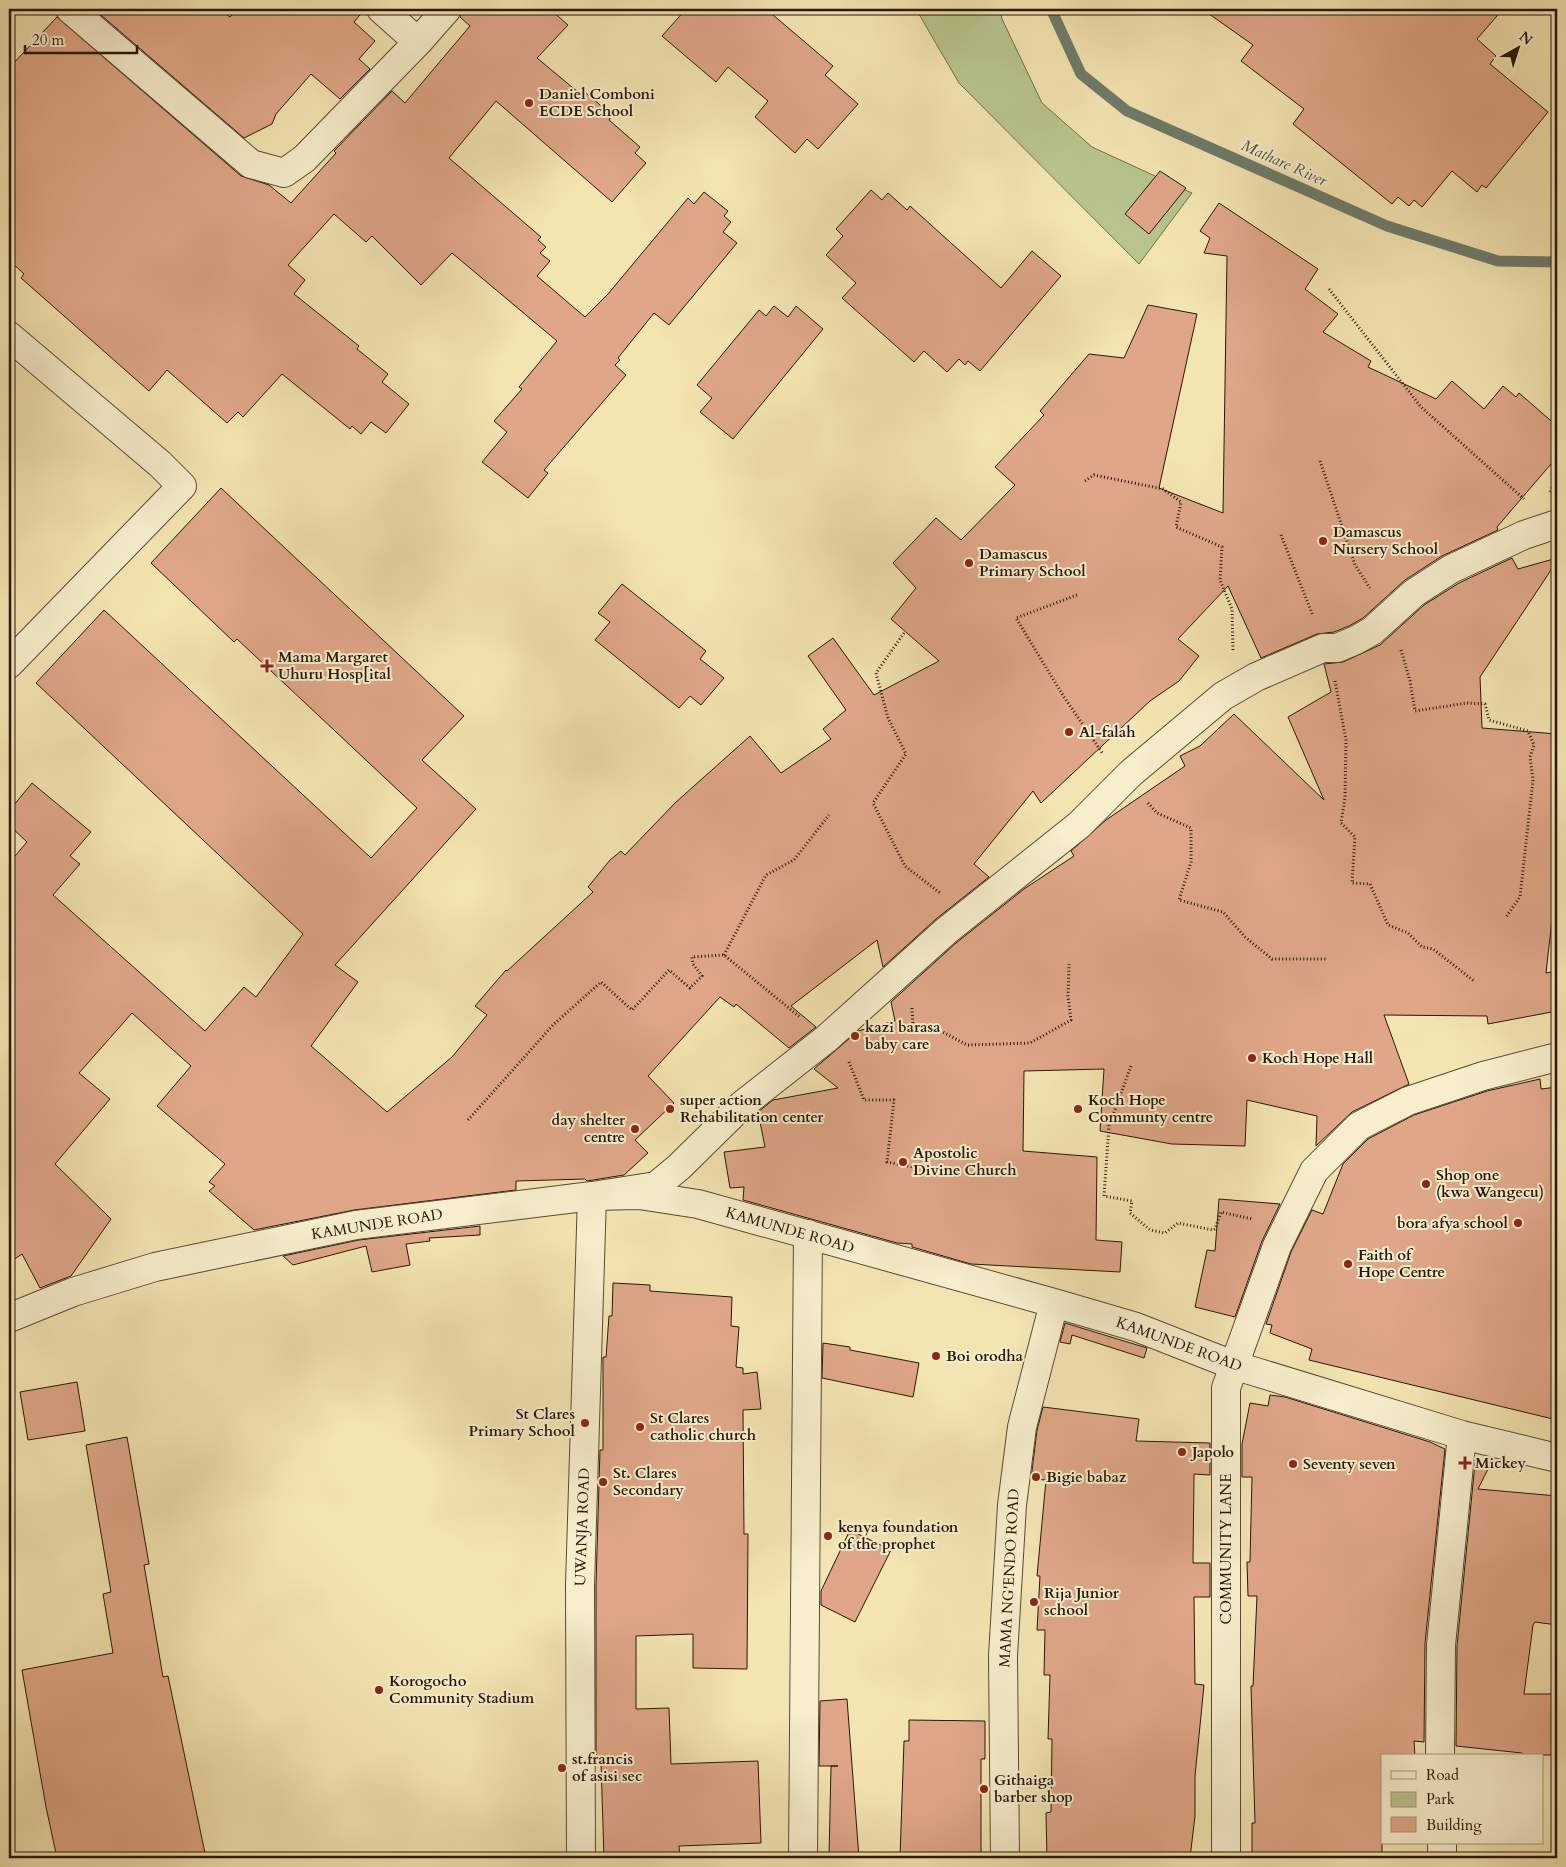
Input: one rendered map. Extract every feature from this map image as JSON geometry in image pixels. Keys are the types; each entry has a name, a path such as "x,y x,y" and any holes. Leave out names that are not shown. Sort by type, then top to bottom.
{"street":[{"path":"70,9 251,164 284,173 304,159 418,42 447,9"},
{"path":"381,9 418,42"},
{"path":"9,336 160,464 182,486 9,664"},
{"path":"592,1196 656,1186 679,1167 742,1105 828,1037 946,931 1079,825 1119,785 1223,696 1256,677 1324,648 1337,648 1380,623 1414,593 1451,569 1524,535 1557,524"},
{"name":"COMMUNITY LANE","path":"1226,1858 1226,1388 1232,1365 1277,1246 1314,1172 1341,1141 1359,1126 1408,1101 1483,1076 1557,1057"},
{"name":"KAMUNDE ROAD","path":"9,1318 82,1289 185,1260 366,1224 592,1196 639,1195 698,1204 1054,1303 1136,1328 1232,1365 1462,1435 1557,1458"},
{"name":"UWANJA ROAD","path":"581,1858 580,1585 592,1196"},
{"path":"803,1858 808,1234"},
{"name":"MAMA NG'ENDO ROAD","path":"1004,1858 1003,1656 1012,1505 1022,1427 1054,1303"},
{"path":"1440,1754 1441,1646 1462,1435"},
{"path":"1442,1844 1442,1858"}],"path":[{"path":"1329,289 1422,407 1525,500"},
{"path":"1320,461 1355,565 1380,623 1387,646 1400,644 1410,681 1415,711 1467,703 1485,704 1489,720 1528,731 1533,740 1534,745 1530,757 1533,780 1520,897 1506,917"},
{"path":"1085,481 1094,475 1163,489 1181,502 1176,527 1222,547 1220,580 1232,609 1233,651 1226,656"},
{"path":"1281,535 1310,605 1332,670 1346,740 1346,798 1341,823 1355,837 1352,883 1370,884 1388,925 1408,933 1422,948 1432,949 1474,981"},
{"path":"1076,595 1016,618 1119,785 1143,798 1157,813 1191,828 1191,862 1178,900 1222,912 1245,937 1272,959 1326,960"},
{"path":"904,633 876,673 888,718 906,754 873,803 905,866 940,893 948,892"},
{"path":"724,954 766,875 794,860 829,815"},
{"path":"468,1120 553,1025 601,982 632,1010 669,970 690,988 702,976 693,964 692,957 724,954 828,1037 848,1058 864,1100 894,1100 886,1162 959,1176"},
{"path":"893,980 912,1007 913,1026 941,1031 967,1045 1030,1043 1071,1020 1068,996 1069,964"},
{"path":"1131,1066 1109,1126 1104,1196 1132,1201 1130,1213 1150,1230 1165,1233 1178,1223 1212,1230 1216,1229 1221,1212 1257,1220"}],"green space":[{"path":"916,9 1000,9 1002,19 1042,103 1092,147 1192,193 1139,264 959,83"}],"building":[{"path":"94,9 219,9 230,17 238,9 365,9 354,22 375,41 359,59 370,69 340,99 311,74 276,114 272,124 244,138"},
{"path":"462,9 550,9 568,25 537,58 584,97 586,93 612,115 609,120 640,147 635,153 646,163 612,202 496,101 449,158 541,237 538,240 546,247 540,253 550,261 537,276 585,317 608,294 688,198 694,204 704,192 728,211 724,216 731,222 723,232 737,243 669,325 654,313 618,358 620,360 615,365 626,375 544,470 548,473 528,498 482,462 507,432 494,421 522,389 519,387 557,341 452,253 421,285 372,236 366,242 334,214 288,265 305,280 294,294 359,346 357,349 388,374 382,382 409,404 386,433 371,422 361,434 352,426 350,429 282,374 243,417 238,412 227,423 167,370 149,391 21,278 24,274 9,260 9,68 57,17 241,176 269,185 291,203 336,153 334,151 392,91 405,103 470,26 460,17"},
{"path":"686,9 766,9 833,66 825,75 858,104 818,149 807,139 795,153 755,117 768,101 728,67 716,82 662,36"},
{"path":"1202,9 1503,9 1477,39 1496,56 1490,64 1548,112 1486,188 1482,185 1477,192 1452,171 1422,207 1414,200 1409,206 1398,197 1392,204 1293,124 1304,109 1241,61 1253,45"},
{"path":"1160,171 1186,188 1149,234 1125,214"},
{"path":"871,190 882,200 888,193 907,210 910,206 1001,288 1032,251 1061,276 980,371 968,361 965,365 959,359 947,372 924,351 914,362 842,298 856,283 826,255 843,236 836,229"},
{"path":"1219,203 1318,269 1305,289 1338,314 1323,332 1371,361 1368,367 1436,399 1452,381 1484,409 1503,386 1516,397 1519,393 1557,426 1557,457 1497,527 1498,530 1442,556 1405,580 1363,618 1349,626 1334,632 1317,634 1261,658 1228,586 1178,639 1199,656 1179,681 1150,701 1041,803 1033,791 974,864 989,877 936,919 883,967 877,940 791,1006 816,1027 789,1048 736,1004 734,1007 720,997 648,1076 674,1103 635,1140 648,1153 624,1175 587,1181 585,1179 516,1181 516,1190 354,1210 254,1230 209,1191 215,1186 209,1182 225,1164 157,1106 191,1066 132,1013 79,1073 110,1099 55,1164 111,1219 71,1276 40,1288 22,1254 9,1263 9,863 27,842 9,825 9,811 32,783 91,832 70,856 80,864 53,895 205,1031 244,987 256,997 303,934 36,683 104,610 371,858 417,808 237,639 234,642 151,563 221,488 464,716 422,760 476,809 335,965 358,982 311,1046 387,1112 452,1057 487,1015 475,1006 506,970 593,892 588,887 610,860 621,851 625,855 675,803 750,736 781,773 831,739 823,729 846,710 808,656 833,638 874,695 939,661 891,619 916,588 893,563 936,518 961,540 1015,485 995,467 1044,415 1040,411 1089,354 1124,358 1148,305 1197,314 1159,488 1223,513 1227,256 1204,253 1210,238 1200,231"},
{"path":"774,306 788,317 796,306 823,329 733,439 700,412 712,398 697,385 759,310 766,316"},
{"path":"1512,558 1518,569 1557,558 1557,561 1480,677 1482,728 1557,734 1557,874 1546,973 1557,971 1557,1011 1488,1024 1487,1016 1384,1015 1409,1084 1352,1112 1316,1146 1317,1116 1247,1100 1245,1146 1172,1144 1100,1131 1104,1069 1024,1071 1023,1151 1097,1157 1096,1240 1122,1242 1120,1272 971,1264 912,1247 912,1244 897,1243 743,1200 744,1187 730,1188 724,1152 765,1147 758,1112 773,1100 838,1088 814,1069 858,1031 895,1021 891,1002 956,943 1024,889 1074,856 1071,851 1106,820 1185,766 1180,756 1200,746 1234,714 1324,800 1288,717 1331,692 1324,664 1343,662 1380,645 1424,605 1459,583"},
{"path":"622,584 706,651 700,659 724,678 701,705 690,696 679,708 595,640 610,622 598,613"},
{"path":"1540,1079 1541,1089 1557,1087 1557,1420 1309,1360 1312,1349 1270,1333 1272,1325 1266,1324 1291,1252 1312,1210 1323,1214 1343,1164 1368,1139 1414,1115 1487,1091"},
{"path":"1219,1199 1280,1204 1262,1241 1235,1317 1195,1307 1207,1250 1215,1251"},
{"path":"480,1226 480,1235 429,1238 430,1241 406,1244 410,1265 372,1272 366,1246 293,1265 283,1256 359,1240"},
{"path":"613,1283 650,1285 650,1291 732,1297 731,1326 739,1327 736,1367 743,1368 743,1374 757,1372 761,1409 743,1410 744,1534 748,1534 747,1669 693,1668 693,1634 636,1636 636,1709 669,1708 671,1764 758,1761 761,1843 679,1846 680,1858 604,1858 601,1763 596,1763 596,1585 600,1450 603,1450 603,1357 606,1357 609,1316 612,1316"},
{"path":"1065,1323 1147,1348 1144,1358 1072,1335 1070,1344 1060,1342"},
{"path":"823,1343 850,1347 850,1350 919,1363 913,1397 822,1378"},
{"path":"77,1382 85,1431 28,1440 20,1392"},
{"path":"1270,1395 1285,1397 1430,1442 1445,1449 1425,1643 1424,1742 1414,1741 1415,1754 1381,1754 1382,1853 1303,1857 1252,1853 1252,1823 1255,1823 1251,1686 1253,1686 1257,1596 1248,1596 1247,1562 1250,1562 1252,1477 1242,1477 1242,1444 1250,1403 1268,1406"},
{"path":"1043,1407 1139,1419 1136,1441 1210,1443 1210,1475 1194,1474 1193,1563 1210,1563 1210,1597 1194,1597 1195,1684 1204,1685 1195,1776 1195,1816 1190,1858 1047,1858 1046,1813 1051,1812 1052,1739 1048,1739 1050,1675 1044,1675 1045,1630 1037,1630 1040,1576 1037,1576 1046,1480 1031,1479 1037,1430"},
{"path":"127,1437 149,1564 144,1565 163,1677 168,1676 206,1858 57,1858 46,1807 22,1670 113,1653 103,1594 111,1592 86,1445"},
{"path":"1475,1463 1488,1469 1478,1489 1557,1496 1557,1625 1535,1622 1533,1625 1524,1694 1557,1694 1557,1755 1522,1754 1456,1746 1457,1646"},
{"path":"850,1530 891,1550 855,1622 821,1605 821,1591"},
{"path":"847,1699 859,1858 829,1858 831,1766 819,1766 820,1701"},
{"path":"909,1720 985,1721 985,1759 981,1759 981,1858 900,1858 904,1741 909,1741"}],"waterway":[{"name":"Mathare River","path":"1051,9 1081,74 1127,111 1387,226 1498,261 1557,262"}],"place":[{"name":"Daniel Comboni ECDE School","path":"529,103"},
{"name":"Damascus Nursery School","path":"1323,541"},
{"name":"Damascus Primary School","path":"969,563"},
{"name":"Mama Margaret Uhuru Hosp[ital","path":"267,666"},
{"name":"Al-falah","path":"1069,732"},
{"name":"kazi barasa baby care","path":"855,1036"},
{"name":"Koch Hope Hall","path":"1252,1058"},
{"name":"super action Rehabilitation center","path":"670,1109"},
{"name":"Koch Hope Communty centre","path":"1078,1109"},
{"name":"day shelter centre","path":"635,1129"},
{"name":"Apostolic Divine Church","path":"903,1162"},
{"name":"Shop one (kwa Wangecu)","path":"1426,1184"},
{"name":"bora afya school","path":"1518,1223"},
{"name":"Faith of Hope Centre","path":"1348,1264"},
{"name":"Boi orodha","path":"936,1356"},
{"name":"St Clares Primary School","path":"585,1423"},
{"name":"St Clares catholic church","path":"640,1427"},
{"name":"Japolo","path":"1182,1452"},
{"name":"Mickey","path":"1465,1463"},
{"name":"Seventy seven","path":"1293,1464"},
{"name":"Bigie babaz","path":"1036,1477"},
{"name":"St. Clares Secondary","path":"603,1482"},
{"name":"kenya foundation of the prophet","path":"828,1536"},
{"name":"Rija Junior school","path":"1034,1602"},
{"name":"Korogocho Community Stadium","path":"379,1690"},
{"name":"st.francis of asisi sec","path":"562,1768"},
{"name":"Githaiga barber shop","path":"984,1789"}]}
